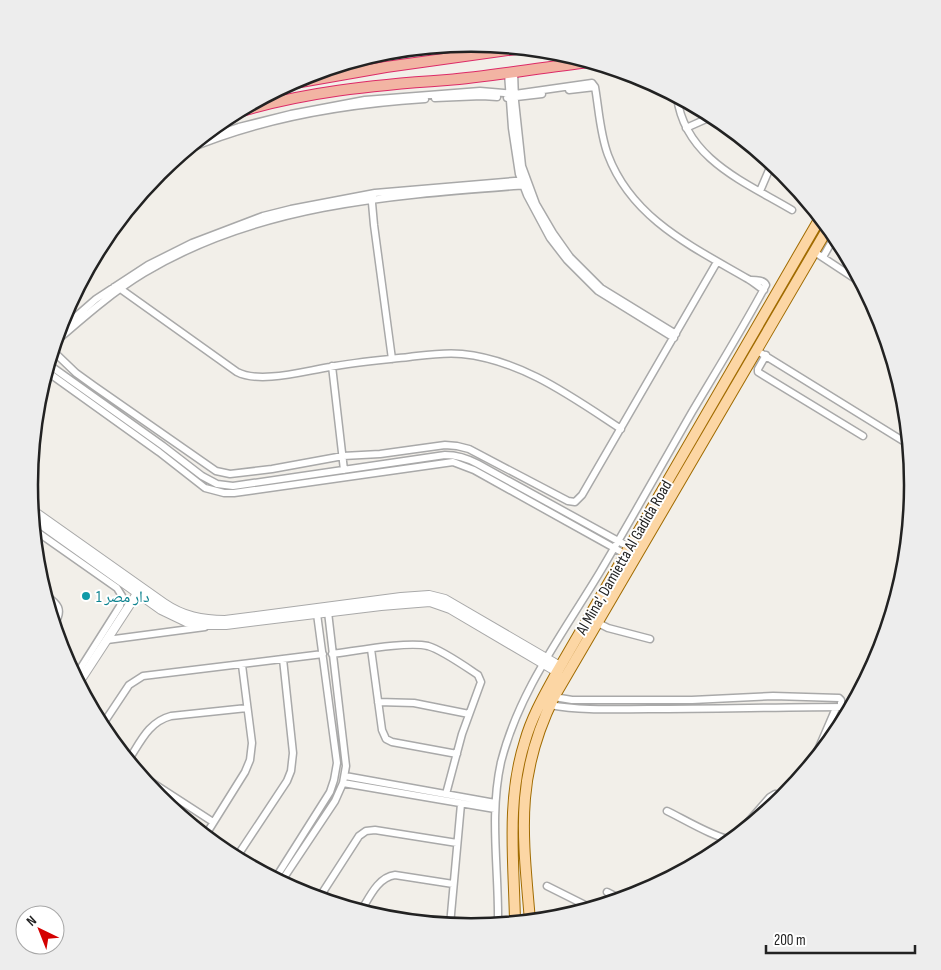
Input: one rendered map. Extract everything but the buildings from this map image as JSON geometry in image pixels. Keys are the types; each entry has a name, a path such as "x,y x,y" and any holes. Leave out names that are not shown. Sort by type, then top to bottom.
{"highway":[{"path":"344,71 488,53"},
{"path":"409,63 407,71 410,82"},
{"path":"261,106 297,97 394,83 511,73 573,64"},
{"path":"392,66 396,72 394,83"}],"main road":[{"name":"Al Mina', Damietta Al Gadida Road","path":"515,915 514,789 518,764 534,716 558,669 816,224"},
{"name":"Al Mina', Damietta Al Gadida Road","path":"529,914 523,843 525,793 528,768 535,744 552,701 667,503 761,353 813,251 824,234"},
{"path":"658,498 662,498 667,503"}],"street":[{"path":"511,73 512,96 525,183 547,224 576,264 607,292 675,336"},
{"path":"203,145 266,124 344,108 395,101 512,96 590,83 596,87 605,145 613,166 624,186 641,208 662,226 717,262 751,280 764,290 616,545 570,622 544,660 526,693 501,763 495,806 498,917"},
{"path":"216,135 291,114 366,100 480,91 512,96"},
{"path":"679,106 686,128 696,144 710,159 792,210"},
{"path":"686,128 703,120"},
{"path":"760,191 769,171"},
{"path":"69,323 88,306 151,269 182,253 264,221 374,196 525,183"},
{"path":"374,196 374,225 392,359"},
{"path":"823,257 831,244"},
{"path":"813,251 848,274"},
{"path":"57,355 88,382 216,471 230,474 272,469 345,456 380,454 445,445 458,446 475,452 568,501 575,502 580,498 621,429 717,262"},
{"path":"64,334 117,288"},
{"path":"117,288 242,375 252,378 392,359 454,353 476,356 522,370 550,384 621,429"},
{"path":"863,436 759,373 761,353 901,440"},
{"path":"332,366 347,469"},
{"path":"53,371 140,428 202,476 217,484 233,486 445,455 462,457 533,494 616,545"},
{"path":"52,372 197,482 214,491 234,493 453,462 467,466 627,550"},
{"path":"38,514 173,617 199,625 213,626"},
{"path":"39,523 140,590 186,615 212,620 224,620 358,606"},
{"path":"40,534 117,588 122,596 120,606 79,671"},
{"path":"82,677 140,590"},
{"path":"107,640 317,614 421,595 437,597 462,609 558,669"},
{"path":"53,601 57,604 59,610 58,618"},
{"path":"286,876 344,784 346,766 328,612"},
{"path":"279,873 330,792 336,775 337,763 317,614"},
{"path":"598,623 608,628 650,640"},
{"path":"332,654 414,644 426,646 478,675 481,682 469,714 446,794"},
{"path":"371,649 382,734 389,741 457,754"},
{"path":"106,719 126,689 138,678 147,675 323,654"},
{"path":"240,851 287,781 291,771 293,753 283,659"},
{"path":"208,830 245,772 250,760 252,748 242,664"},
{"path":"552,701 692,700 773,696 839,698 841,700 839,707 828,730"},
{"path":"552,701 568,708 589,709 842,707"},
{"path":"378,702 414,703 469,714"},
{"path":"132,755 148,729 162,719 171,716 248,708"},
{"path":"345,776 446,794 495,806"},
{"path":"344,784 462,804 495,806"},
{"path":"162,789 213,822"},
{"path":"451,917 462,804"},
{"path":"667,811 723,837"},
{"path":"323,892 356,840 366,831 375,830 457,843"},
{"path":"365,905 382,880 390,875 453,884"},
{"path":"547,886 582,903"},
{"path":"607,892 612,894"}],"place":[{"name":"دار مصر 1","path":"86,596"}]}
